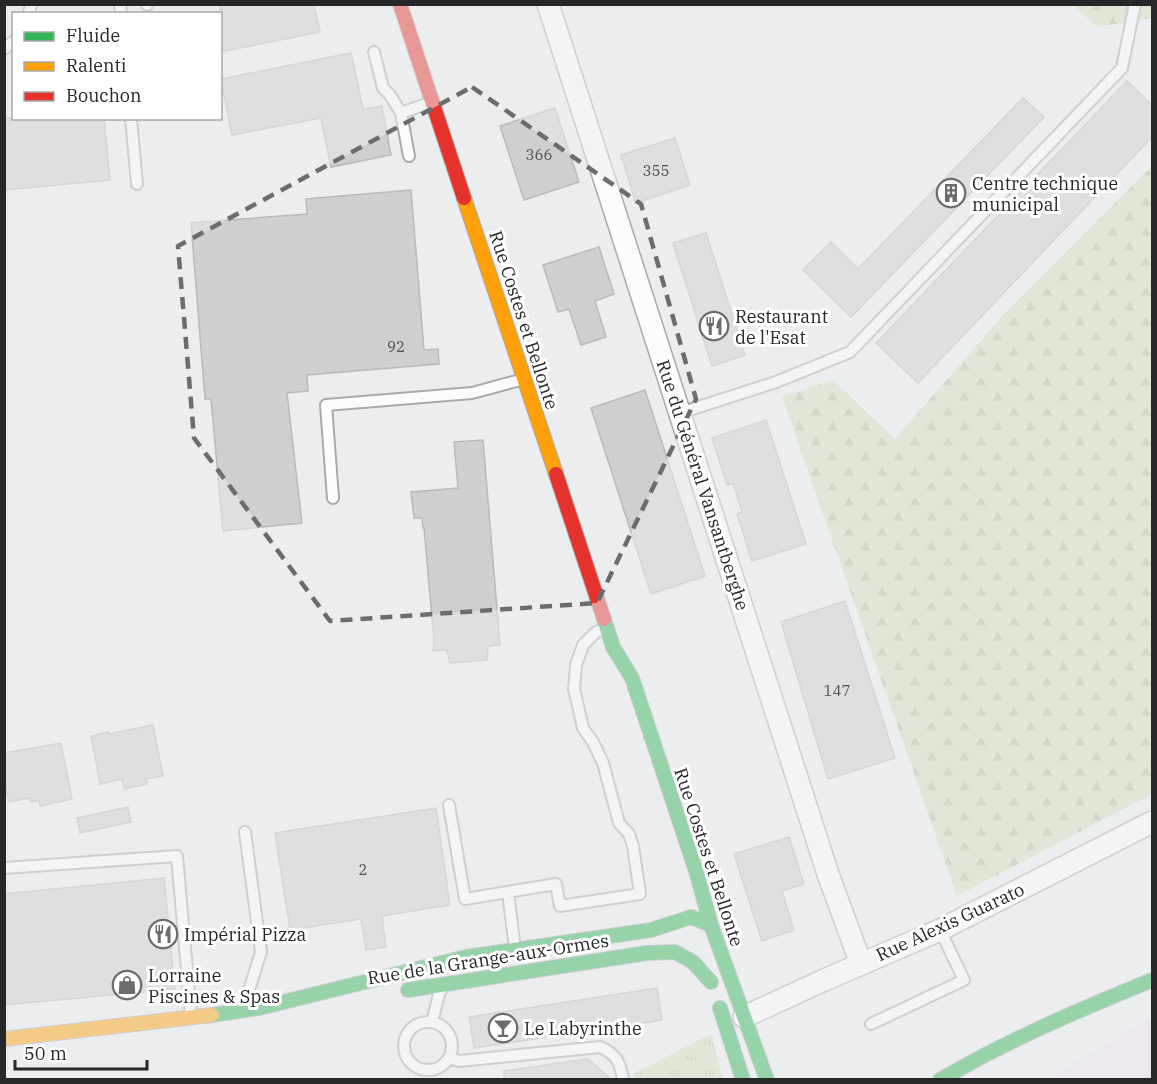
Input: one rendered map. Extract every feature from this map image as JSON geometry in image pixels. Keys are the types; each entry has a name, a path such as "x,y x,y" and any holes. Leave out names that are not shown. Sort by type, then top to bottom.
{"main road":[{"name":"Rue Costes et Bellonte","path":"400,4 607,628 613,647 616,675"},
{"name":"Rue Costes et Bellonte","path":"613,647 632,678 696,871 700,931 711,982 743,1080"},
{"name":"Rue de la Grange-aux-Ormes","path":"256,1008 466,957 651,930 700,931"},
{"name":"Rue Costes et Bellonte","path":"700,931 744,1017 767,1080"},
{"name":"Rue de la Grange-aux-Ormes","path":"389,993 647,953 675,952 693,962 711,982"},
{"path":"940,1080 967,1063 1050,1023 1152,980"},
{"name":"Rue de la Grange-aux-Ormes","path":"4,1039 356,998"},
{"path":"949,1080 967,1063"}],"street":[{"name":"Rue du Général Vansantberghe","path":"548,4 828,874 861,964"},
{"name":"Rue Alexis Guarato","path":"744,1017 940,930 1152,822"}],"lane":[{"path":"680,413 776,382 850,352 1122,68 1135,4"},
{"path":"374,52 383,88 401,113 409,156"},
{"path":"401,113 432,102"},
{"path":"131,120 137,184"},
{"path":"333,498 326,405 472,393 524,379"},
{"path":"449,805 465,899 556,884 560,906 640,894 633,846 629,834 619,823 603,763 583,728 574,689 576,665 583,645 596,632 607,628"},
{"path":"245,832 261,952 249,990 256,1008"},
{"path":"4,868 177,856 191,1018"},
{"path":"508,892 519,973"},
{"path":"871,1024 964,980 940,930"},
{"path":"432,1023 439,994 445,984 442,963"},
{"path":"424,1022 439,1025 449,1036 451,1051 448,1058 431,1075 408,1061 404,1045 405,1037 416,1025 424,1022"},
{"path":"448,1058 459,1061 600,1047 611,1052 617,1059 623,1080"}],"highlighted area":[{"path":"472,87 641,204 696,399 597,603 330,621 194,438 178,246"}],"shaded area":[{"path":"1152,1017 1152,1079 1046,1079"}],"green space":[{"path":"1074,5 1152,5 1152,18 1097,27"},
{"path":"1152,166 1152,794 957,896 782,397 833,380 895,439 1004,314"},
{"path":"711,1034 723,1079 635,1079 633,1074"}],"building":[{"path":"220,4 314,4 320,32 222,52 222,12 220,12"},
{"path":"351,53 363,109 382,106 391,155 331,167 321,118 232,135 222,79"},
{"path":"1127,81 1152,105 1152,137 918,383 876,343"},
{"name":"Centre technique municipal","path":"1023,98 1044,117 851,317 803,270 831,242 858,269"},
{"path":"555,108 579,182 524,200 500,126"},
{"path":"4,118 12,118 12,120 104,120 110,180 4,190"},
{"path":"675,138 690,185 636,203 621,155"},
{"path":"411,190 424,350 438,349 439,364 307,375 308,391 287,393 302,523 223,531 211,399 205,399 191,223 307,214 306,199"},
{"path":"706,233 745,355 712,366 673,243"},
{"path":"599,247 614,294 595,301 606,337 581,345 569,309 558,312 543,265"},
{"path":"645,390 705,576 651,594 591,408"},
{"path":"766,420 806,544 752,561 737,514 742,512 733,483 727,485 712,438"},
{"path":"483,440 500,645 488,646 487,660 450,663 447,650 433,651 424,528 422,518 414,518 411,492 458,488 454,442"},
{"path":"845,601 895,758 828,779 781,622"},
{"path":"153,725 163,776 146,779 147,784 124,789 122,779 100,784 91,736"},
{"path":"61,743 72,799 40,806 39,800 31,802 30,798 9,802 4,781 4,753"},
{"path":"128,807 131,822 80,833 77,818"},
{"path":"436,808 450,905 382,916 386,947 366,950 361,919 290,930 275,833"},
{"path":"789,837 804,884 782,891 794,930 762,941 734,854"},
{"path":"164,878 175,989 4,1005 4,894"},
{"path":"657,988 662,1020 474,1048 469,1017"},
{"path":"588,1059 612,1080 504,1080 504,1071"}],"traffic: fast":[{"path":"604,619 613,647 632,678 696,871 711,925 767,1080"},
{"path":"212,1015 259,1008 466,957 651,930 691,917 711,925"},
{"path":"408,990 647,953 675,952 693,962 711,982"},
{"path":"940,1080 1018,1039 1152,980"},
{"path":"720,1008 743,1080"}],"traffic: slow":[{"path":"464,198 556,474"},
{"path":"4,1039 212,1015"}],"traffic: jam":[{"path":"400,4 464,198"},
{"path":"556,474 604,619"}],"place":[{"name":"Centre technique municipal","path":"951,193"},
{"name":"Restaurant de l'Esat","path":"714,326"},
{"name":"Impérial Pizza","path":"163,934"},
{"name":"Lorraine Piscines & Spas","path":"127,985"},
{"name":"Le Labyrinthe","path":"503,1028"}]}
